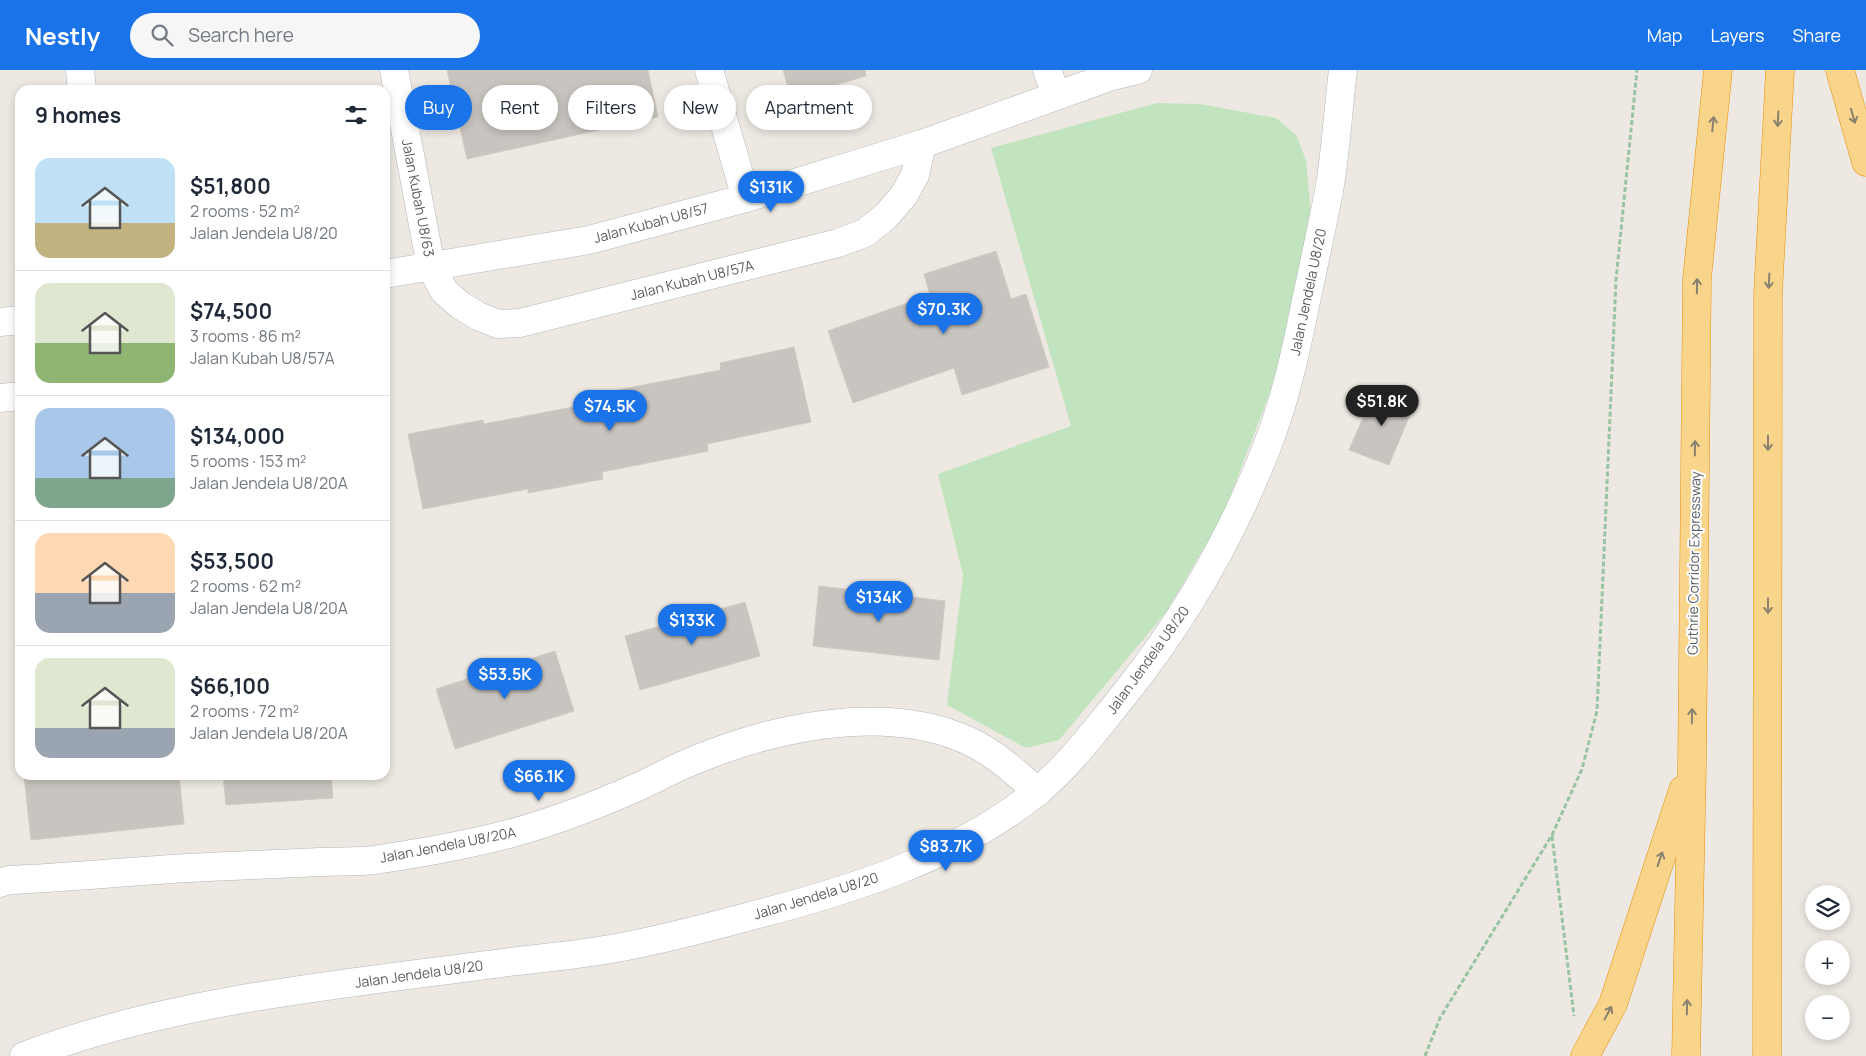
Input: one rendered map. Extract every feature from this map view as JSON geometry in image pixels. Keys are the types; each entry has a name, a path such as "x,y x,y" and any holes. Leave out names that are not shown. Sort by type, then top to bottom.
{"highway":[{"name":"Guthrie Corridor Expressway","path":"1686,1056 1692,764 1697,279 1718,70"},
{"path":"1767,1056 1768,294 1780,70"},
{"path":"1840,70 1866,162"},
{"path":"1586,1056 1613,1004 1692,764"}],"street":[{"path":"80,70 82,85"},
{"name":"Jalan Kubah U8/63","path":"394,70 431,267"},
{"path":"709,70 746,198"},
{"name":"Jalan Kubah U8/57","path":"390,273 589,240 746,198 922,144 1052,82 1109,76 1138,70"},
{"name":"Jalan Jendela U8/20","path":"24,1056 119,1027 202,1006 312,988 611,949 740,919 850,889 923,860 985,828 1038,792 1070,760 1105,719 1170,633 1200,587 1226,539 1254,478 1272,433 1302,321 1330,186 1338,71"},
{"name":"Jalan Kubah U8/57A","path":"431,267 444,291 460,306 498,324 520,323 819,248 865,233 886,216 904,195 915,175 922,144"},
{"path":"0,322 15,320"},
{"path":"0,398 15,396"},
{"name":"Jalan Jendela U8/20A","path":"0,883 9,880 204,867 373,860 470,844 526,829 586,808 634,789 681,766 738,745 761,738 810,728 852,722 895,721 935,729 969,741 1002,761 1038,792"}],"path":[{"path":"1425,1056 1440,1018 1552,836 1582,769 1596,711 1616,280 1637,70"},
{"path":"1552,836 1574,1020"}],"green space":[{"path":"1157,103 1200,104 1276,118 1296,135 1306,160 1311,215 1296,300 1269,395 1224,513 1167,611 1059,740 1026,748 947,705 963,575 938,474 1071,426 991,148"}],"building":[{"path":"447,70 648,70 651,85 568,85 568,130 599,130 467,159 460,130 472,130 472,85 450,85"},
{"path":"783,70 865,70 866,76 835,85 787,85"},
{"path":"654,98 658,117 654,118"},
{"path":"996,251 1011,299 1026,294 1049,367 962,395 954,368 853,403 828,331 930,295 924,274"},
{"path":"794,347 811,422 707,444 708,451 602,472 603,479 528,493 528,489 423,509 408,434 483,420 484,424 620,398 618,390 721,370 720,363"},
{"path":"1377,386 1414,405 1389,465 1349,450"},
{"path":"819,586 945,601 939,660 813,646"},
{"path":"745,602 760,656 640,690 625,636"},
{"path":"555,651 574,711 455,749 436,689"},
{"path":"25,780 180,780 184,824 31,840"},
{"path":"224,780 331,780 333,798 226,805"}]}
